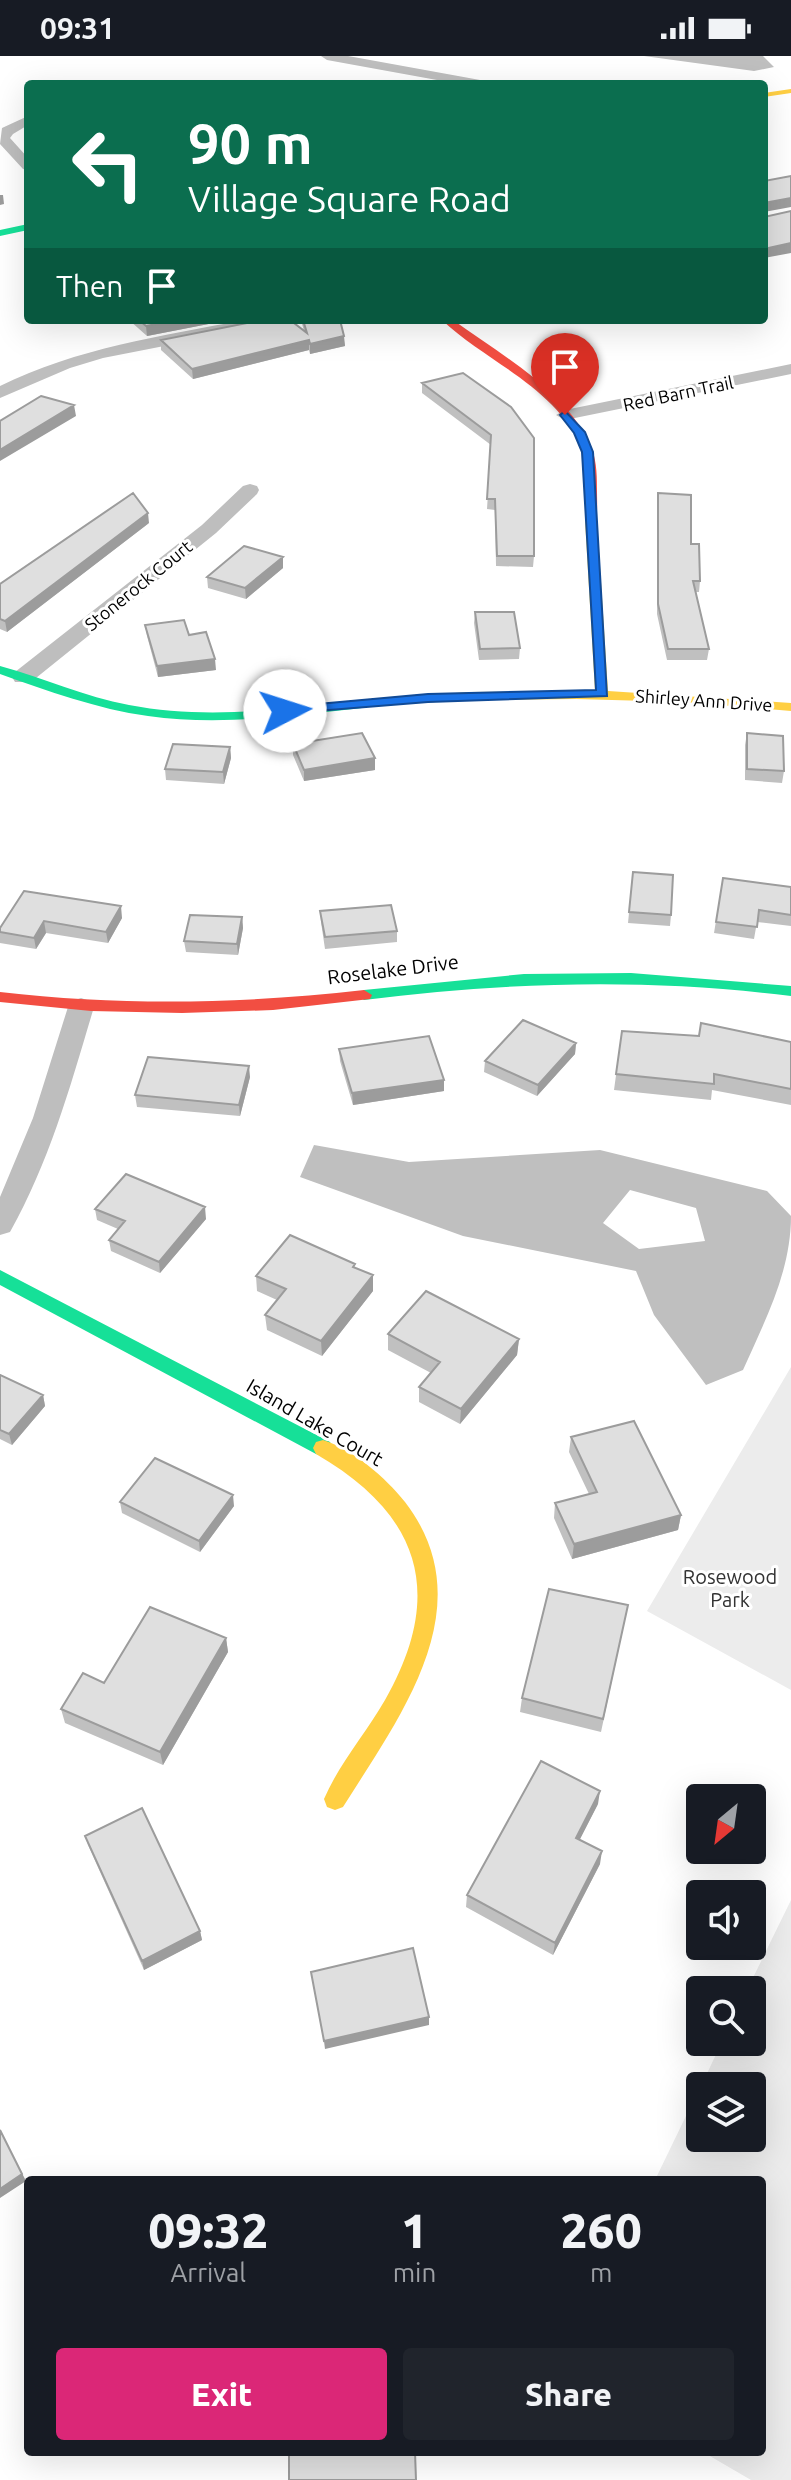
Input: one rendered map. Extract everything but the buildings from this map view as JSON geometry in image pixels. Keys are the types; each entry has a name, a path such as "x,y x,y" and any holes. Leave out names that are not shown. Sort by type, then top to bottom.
{"street":[{"path":"327,56 458,80"},
{"path":"768,94 791,91"},
{"path":"24,122 7,131 3,139 24,162"},
{"path":"0,233 24,228"},
{"path":"0,393 36,376 89,358 252,324"},
{"path":"452,324 565,415 579,432 587,452 602,693"},
{"name":"Red Barn Trail","path":"565,415 791,369"},
{"name":"Stonerock Court","path":"23,677 209,529 250,490"},
{"name":"Shirley Ann Drive","path":"0,670 116,706 182,716 228,716 428,698 602,693 791,707"},
{"name":"Roselake Drive","path":"0,997 81,1007 212,1008 549,976 694,979 791,991"},
{"path":"0,1224 23,1186 37,1150 81,1007"},
{"name":"Island Lake Court","path":"0,1277 358,1467 386,1489 408,1517 425,1548 432,1584 431,1618 421,1651 335,1799"}],"green space":[{"name":"Rosewood Park","path":"791,1367 791,1690 647,1611"},
{"path":"791,1900 791,2480 751,2480 710,2456 766,2456 766,2176 657,2176 686,2116 686,2152 766,2152 766,2072 708,2072 715,2056 766,2056 766,1976 754,1976 762,1960 766,1960 766,1951"}],"shaded area":[{"path":"644,56 763,56 774,67 754,71"},
{"path":"314,1145 409,1162 600,1150 767,1191 791,1216 790,1237 782,1276 743,1370 706,1385 654,1315 636,1271 463,1236 300,1177","holes":["630,1190 696,1208 705,1241 639,1249 603,1223"]}],"traffic: fast":[{"path":"0,233 24,228"},
{"path":"0,670 110,705 174,715 254,715 362,704"},
{"path":"364,995 471,983 578,978 684,980 791,991"},
{"path":"0,1277 323,1448"}],"traffic: slow":[{"path":"768,94 791,91"},
{"path":"591,520 602,693"},
{"path":"362,704 469,696 576,695 791,707"},
{"path":"323,1448 373,1482 403,1515 425,1563 429,1599 423,1634 411,1669 375,1737 335,1799"}],"traffic: jam":[{"path":"452,324 546,396 578,433 589,459 591,520"},
{"path":"0,997 91,1006 182,1008 273,1004 364,995"}],"route":[{"path":"285,711 428,698 602,693 587,452 579,432 565,415"}]}
